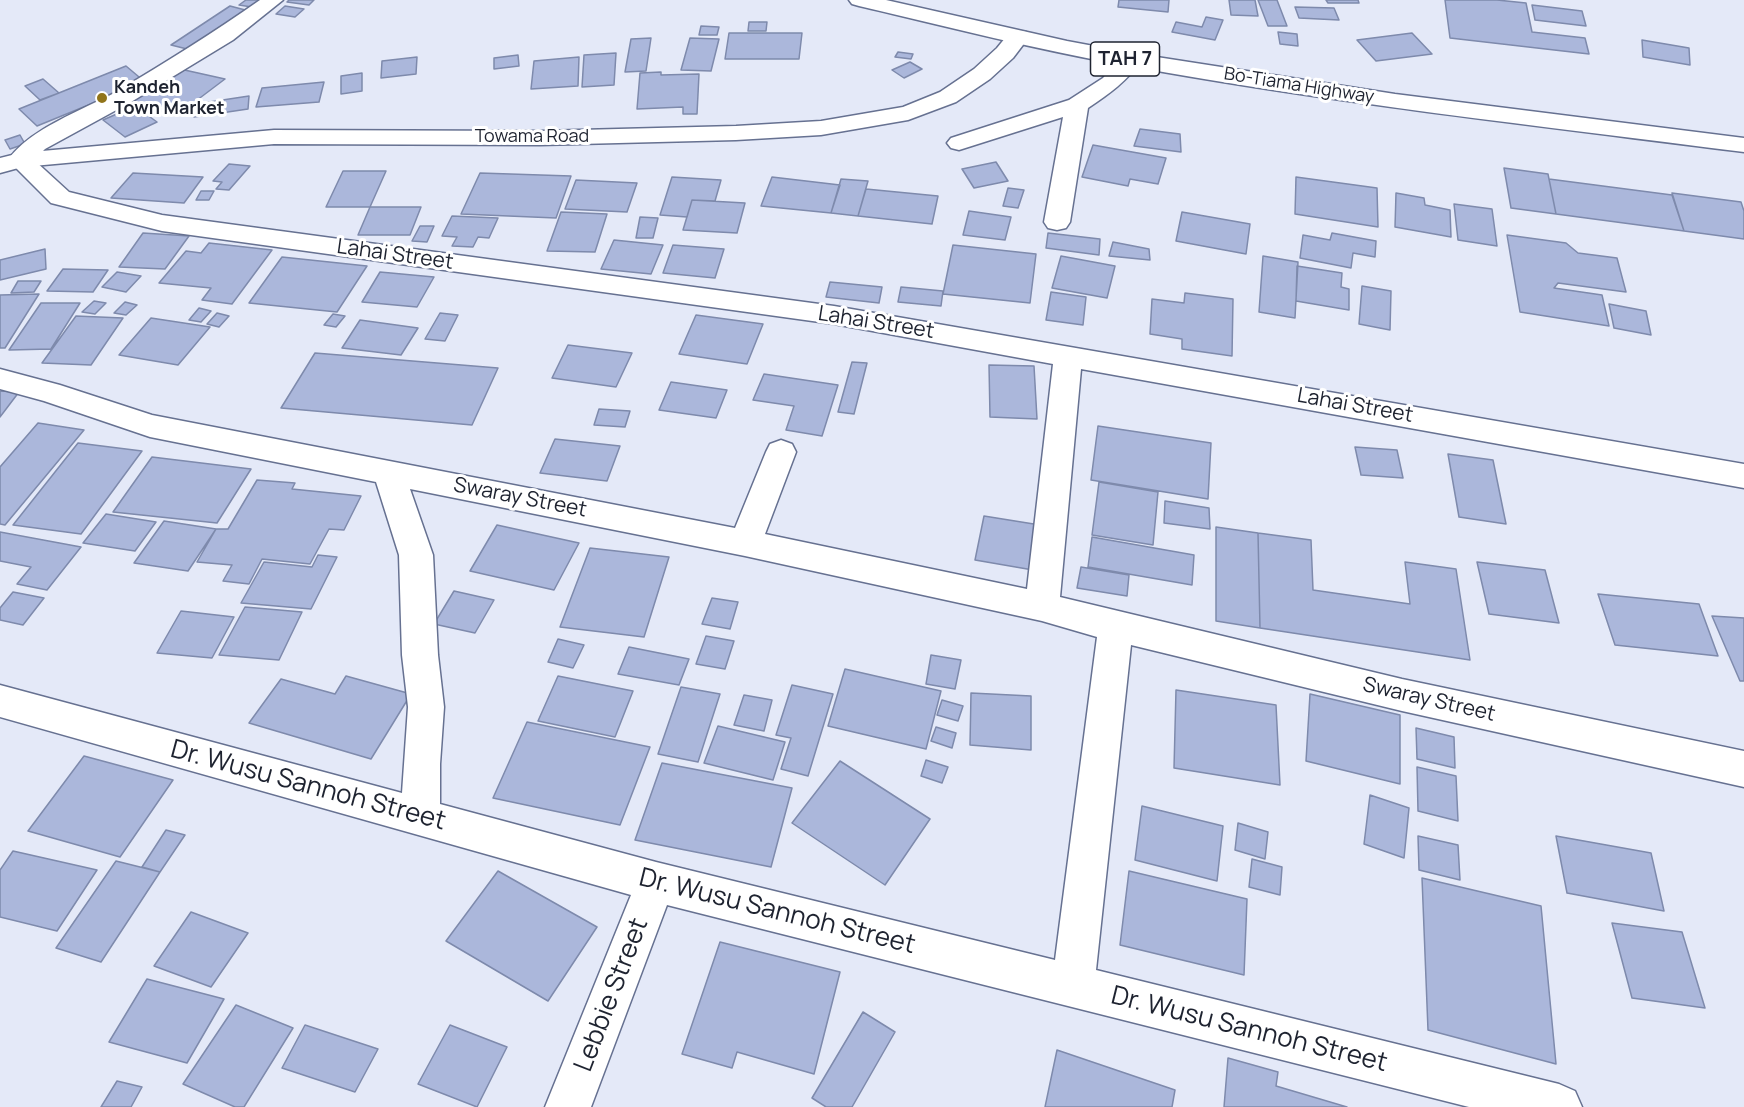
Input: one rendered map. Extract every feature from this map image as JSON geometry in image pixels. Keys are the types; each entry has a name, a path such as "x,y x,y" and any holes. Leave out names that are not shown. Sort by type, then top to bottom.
{"main road":[{"path":"10,163 37,144 123,97 225,35 273,0"},
{"name":"Bo-Tiama Highway","path":"859,0 1018,37 1131,60 1395,101 1744,145"},
{"name":"Towama Road","path":"10,163 274,136 540,138 736,133 821,128 908,113 948,97 982,74 1005,53 1018,37"},
{"path":"959,144 1077,105 1111,83 1131,60"},
{"path":"1057,222 1077,105"},
{"name":"Lahai Street","path":"10,163 60,198 162,223 834,315 1744,476"},
{"path":"1042,607 1068,355"},
{"name":"Swaray Street","path":"0,380 50,392 150,426 745,543 1042,607 1116,627 1402,695 1744,769"},
{"path":"745,543 758,507 775,473 781,452"},
{"path":"389,473 416,555 420,655 426,707 422,764 422,817"},
{"path":"1074,986 1116,627"},
{"name":"Dr. Wusu Sannoh Street","path":"0,701 656,882 1559,1107"},
{"name":"Lebbie Street","path":"568,1107 656,882"}],"building":[{"path":"246,0 263,0 258,8 239,5"},
{"path":"289,0 314,0 309,5 287,2"},
{"path":"1119,0 1169,0 1168,12 1118,7"},
{"path":"1229,0 1255,0 1258,16 1231,15"},
{"path":"1258,0 1277,0 1287,26 1268,26"},
{"path":"1326,0 1358,0 1359,3 1328,3"},
{"path":"1445,0 1497,0 1526,3 1532,32 1585,38 1589,54 1450,38"},
{"path":"1532,5 1582,11 1586,26 1535,20"},
{"path":"230,6 253,12 195,51 171,45"},
{"path":"285,6 304,9 295,17 276,14"},
{"path":"1295,7 1334,8 1339,20 1299,18"},
{"path":"1206,17 1223,20 1215,40 1172,32 1176,22 1202,27"},
{"path":"749,22 767,22 766,31 748,31"},
{"path":"701,26 719,27 717,35 699,35"},
{"path":"1278,32 1297,34 1298,46 1280,44"},
{"path":"729,33 802,33 799,59 725,59"},
{"path":"1412,33 1432,54 1376,61 1357,40"},
{"path":"651,38 646,71 625,72 631,39"},
{"path":"690,38 719,39 711,71 681,70"},
{"path":"1642,40 1689,48 1690,65 1643,57"},
{"path":"898,52 913,54 911,59 895,57"},
{"path":"616,53 614,85 582,87 584,55"},
{"path":"518,55 519,66 494,69 494,58"},
{"path":"417,57 416,74 381,78 382,61"},
{"path":"579,57 578,86 531,89 534,61"},
{"path":"910,62 922,69 904,78 892,70"},
{"path":"126,66 145,82 37,126 19,109"},
{"path":"180,69 225,79 176,116 132,101"},
{"path":"661,72 661,75 699,74 697,114 683,114 683,107 637,109 640,73"},
{"path":"362,73 362,91 341,94 341,76"},
{"path":"43,79 59,93 40,100 25,86"},
{"path":"324,82 319,102 256,107 262,88"},
{"path":"249,96 248,109 194,117 196,104"},
{"path":"135,106 157,122 125,137 103,120"},
{"path":"1140,129 1180,134 1181,152 1134,146"},
{"path":"20,135 25,144 10,149 5,140"},
{"path":"1093,145 1166,158 1158,184 1130,179 1128,186 1082,177"},
{"path":"996,162 1008,181 974,188 962,169"},
{"path":"229,164 250,166 229,190 216,189 222,182 213,181"},
{"path":"1504,168 1548,174 1556,214 1511,208"},
{"path":"343,171 386,171 370,207 326,207"},
{"path":"133,173 203,177 184,203 111,198"},
{"path":"480,173 571,176 556,218 461,214"},
{"path":"672,177 721,180 715,201 692,200 687,217 660,215"},
{"path":"772,177 840,185 831,213 761,206"},
{"path":"1296,177 1377,188 1378,227 1295,214"},
{"path":"841,179 868,181 858,216 831,213"},
{"path":"1549,179 1672,195 1684,231 1556,214"},
{"path":"576,180 637,183 627,212 565,209"},
{"path":"1008,188 1024,190 1018,208 1003,206"},
{"path":"866,189 938,196 932,224 858,216"},
{"path":"201,191 214,191 209,200 196,200"},
{"path":"1396,193 1424,198 1425,205 1450,210 1451,237 1395,227"},
{"path":"1672,193 1741,202 1744,211 1744,239 1684,231"},
{"path":"692,200 745,203 737,233 683,230"},
{"path":"1454,204 1492,209 1497,246 1458,240"},
{"path":"370,207 421,207 410,235 358,235"},
{"path":"969,211 1011,217 1005,240 963,235"},
{"path":"561,212 607,214 595,252 547,251"},
{"path":"1182,212 1250,224 1246,254 1176,241"},
{"path":"452,216 498,218 489,238 478,237 473,247 452,246 457,237 442,236"},
{"path":"640,217 658,218 653,238 636,238"},
{"path":"420,226 434,226 427,242 412,241"},
{"path":"143,233 189,236 165,269 119,267"},
{"path":"1048,233 1100,239 1099,255 1046,248"},
{"path":"1332,233 1376,241 1375,257 1353,253 1351,268 1300,258 1303,235 1330,240"},
{"path":"1507,235 1566,243 1578,253 1617,258 1626,292 1558,283 1554,288 1602,295 1609,326 1520,312"},
{"path":"614,240 663,245 651,274 601,269"},
{"path":"1113,242 1149,249 1150,260 1109,256"},
{"path":"209,243 272,250 232,304 202,300 211,288 159,283 186,251 201,253"},
{"path":"673,245 724,249 715,278 663,273"},
{"path":"953,245 1036,254 1030,303 943,294"},
{"path":"45,249 46,269 0,280 0,260"},
{"path":"1061,256 1115,266 1107,298 1052,288"},
{"path":"1263,256 1298,262 1295,318 1259,312"},
{"path":"282,257 367,266 337,312 249,303"},
{"path":"1297,266 1342,273 1341,287 1349,289 1349,310 1296,301"},
{"path":"63,269 108,270 93,292 47,291"},
{"path":"117,272 141,276 126,292 102,287"},
{"path":"380,272 434,277 417,307 362,302"},
{"path":"18,281 41,281 34,292 11,293"},
{"path":"830,282 882,287 879,303 826,297"},
{"path":"1362,286 1391,291 1390,330 1359,324"},
{"path":"901,287 943,291 941,306 898,302"},
{"path":"1051,292 1086,297 1083,325 1046,320"},
{"path":"1185,293 1233,299 1232,356 1182,349 1182,339 1150,334 1152,299 1184,303"},
{"path":"39,294 5,348 0,348 0,295"},
{"path":"94,301 106,303 95,314 82,312"},
{"path":"125,302 137,305 126,315 114,313"},
{"path":"41,303 80,303 51,349 9,350"},
{"path":"1609,304 1646,311 1651,335 1614,328"},
{"path":"199,308 211,311 201,322 189,320"},
{"path":"217,313 229,316 219,327 207,324"},
{"path":"440,313 458,315 445,341 425,339"},
{"path":"333,314 345,316 336,327 324,325"},
{"path":"696,315 763,324 747,364 679,354"},
{"path":"76,316 123,318 91,365 42,363"},
{"path":"151,318 210,327 178,365 119,355"},
{"path":"360,320 418,328 401,355 342,348"},
{"path":"568,345 632,353 616,387 552,378"},
{"path":"315,353 498,368 472,425 281,408"},
{"path":"852,362 867,363 854,414 838,412"},
{"path":"989,365 1034,366 1037,419 990,417"},
{"path":"764,374 838,385 822,436 786,430 794,406 753,400"},
{"path":"671,382 727,390 716,418 659,410"},
{"path":"0,391 19,392 0,417"},
{"path":"599,409 630,411 625,427 594,425"},
{"path":"38,423 84,430 5,525 0,524 0,467"},
{"path":"1098,426 1211,443 1208,499 1091,480"},
{"path":"555,439 620,446 607,481 540,473"},
{"path":"78,443 142,451 81,534 13,525"},
{"path":"1355,447 1397,450 1403,478 1361,475"},
{"path":"1448,454 1493,460 1506,524 1459,517"},
{"path":"152,457 251,469 217,523 113,512"},
{"path":"257,480 295,483 292,489 361,496 344,530 329,529 310,564 262,559 249,584 223,581 232,565 197,562 216,529 228,529"},
{"path":"1099,482 1158,492 1153,545 1092,535"},
{"path":"1165,501 1209,508 1210,529 1164,523"},
{"path":"106,514 156,522 135,551 83,543"},
{"path":"984,516 1040,525 1033,570 975,560"},
{"path":"164,521 216,529 188,571 134,563"},
{"path":"497,525 579,543 554,590 470,571"},
{"path":"1216,527 1258,533 1260,628 1216,621"},
{"path":"0,532 81,547 47,590 17,584 31,567 0,561"},
{"path":"1258,533 1311,540 1313,590 1410,604 1405,562 1456,569 1470,660 1260,628"},
{"path":"1092,537 1194,555 1192,585 1088,567"},
{"path":"590,548 669,557 644,637 560,627"},
{"path":"318,555 337,557 311,609 241,603 264,562 312,567"},
{"path":"1477,562 1545,570 1559,623 1489,614"},
{"path":"1081,567 1129,575 1127,596 1077,588"},
{"path":"454,591 494,600 475,633 434,624"},
{"path":"13,592 44,598 23,625 0,620 0,608"},
{"path":"1598,594 1699,604 1718,656 1615,645"},
{"path":"712,598 738,602 730,629 702,624"},
{"path":"245,607 302,612 279,660 219,655"},
{"path":"181,611 234,617 212,658 157,653"},
{"path":"1712,616 1744,618 1744,681 1740,681"},
{"path":"706,636 734,641 725,669 696,664"},
{"path":"558,639 584,645 573,668 548,662"},
{"path":"629,647 689,659 679,685 618,674"},
{"path":"931,655 961,660 955,689 926,684"},
{"path":"845,669 941,691 926,749 828,726"},
{"path":"346,676 411,694 371,759 249,723 281,679 335,694"},
{"path":"558,676 633,691 615,737 538,721"},
{"path":"792,685 833,694 808,776 781,769 791,738 776,735"},
{"path":"681,687 720,694 698,762 658,754"},
{"path":"1176,690 1276,705 1280,785 1174,768"},
{"path":"971,693 1031,696 1031,750 970,745"},
{"path":"1310,694 1400,715 1400,784 1306,761"},
{"path":"744,695 772,700 764,731 734,725"},
{"path":"942,700 963,706 958,721 937,715"},
{"path":"527,722 650,747 620,825 493,798"},
{"path":"718,726 785,742 773,780 704,763"},
{"path":"936,727 956,733 952,748 931,741"},
{"path":"1416,728 1454,737 1455,768 1417,759"},
{"path":"84,756 173,780 120,857 28,831"},
{"path":"926,760 948,767 942,783 921,776"},
{"path":"840,761 930,819 885,885 792,823"},
{"path":"662,763 792,788 771,867 635,840"},
{"path":"1417,767 1456,776 1458,821 1418,811"},
{"path":"1370,795 1409,808 1404,858 1364,844"},
{"path":"1142,806 1223,826 1217,881 1135,860"},
{"path":"1238,823 1268,832 1265,859 1235,850"},
{"path":"166,830 185,835 160,872 142,867"},
{"path":"1418,836 1458,845 1460,880 1419,870"},
{"path":"1556,836 1651,853 1664,911 1567,893"},
{"path":"13,851 97,870 57,931 0,917 0,870"},
{"path":"1252,859 1282,867 1280,895 1249,887"},
{"path":"116,861 160,872 101,962 56,948"},
{"path":"498,871 597,927 548,1001 446,941"},
{"path":"1129,871 1247,899 1244,975 1120,945"},
{"path":"1422,878 1541,906 1556,1064 1428,1030"},
{"path":"191,912 248,933 211,987 154,966"},
{"path":"1612,923 1682,932 1705,1008 1632,998"},
{"path":"720,942 840,972 814,1074 737,1052 732,1068 682,1054"},
{"path":"147,979 224,999 187,1063 109,1042"},
{"path":"236,1005 293,1028 244,1107 235,1107 183,1084"},
{"path":"863,1012 895,1032 852,1107 826,1107 812,1098"},
{"path":"305,1025 378,1049 355,1092 282,1068"},
{"path":"450,1025 507,1047 477,1107 418,1084"},
{"path":"1057,1050 1175,1090 1172,1107 1045,1107"},
{"path":"1228,1058 1278,1072 1276,1086 1347,1107 1224,1107"},
{"path":"117,1081 142,1087 131,1107 101,1107"}],"place":[{"name":"Kandeh Town Market","path":"102,98"}]}
